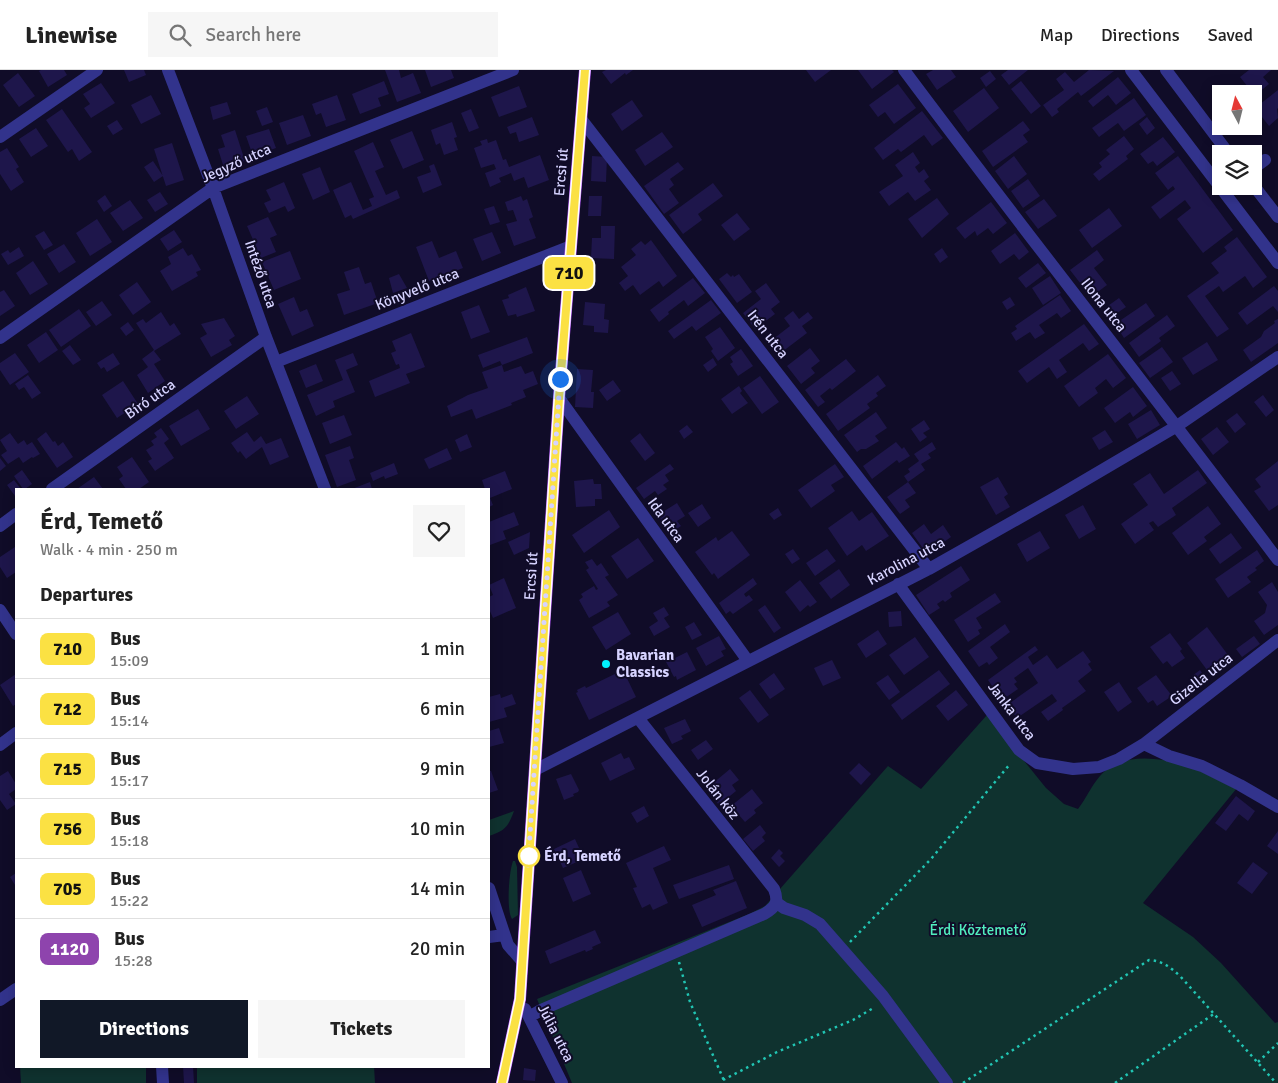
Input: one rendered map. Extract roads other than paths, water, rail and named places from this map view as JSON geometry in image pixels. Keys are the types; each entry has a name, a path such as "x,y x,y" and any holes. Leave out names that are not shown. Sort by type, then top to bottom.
{"main road":[{"name":"Ercsi út","path":"502,1083 520,999 559,398 585,70"}],"street":[{"path":"0,137 97,70"},
{"name":"Intéző utca","path":"168,70 213,188 266,337 325,488"},
{"name":"Jegyző utca","path":"0,338 213,188 513,70"},
{"name":"Ilona utca","path":"904,70 1278,560"},
{"path":"1131,70 1212,171"},
{"path":"1166,70 1222,145"},
{"name":"Irén utca","path":"581,119 928,569"},
{"path":"1231,195 1278,263"},
{"path":"1261,195 1278,217"},
{"name":"Könyvelő utca","path":"276,362 571,246"},
{"name":"Bíró utca","path":"53,488 266,337"},
{"name":"Karolina utca","path":"535,770 928,569 1177,426 1278,357"},
{"name":"Ida utca","path":"559,398 748,661"},
{"path":"0,526 15,515"},
{"name":"Janka utca","path":"898,584 1019,750 1037,762 1073,769 1100,767 1119,759 1144,744"},
{"path":"0,610 15,632"},
{"name":"Gizella utca","path":"1144,744 1278,640"},
{"name":"Jolán köz","path":"638,718 774,889 777,903"},
{"path":"0,745 15,734"},
{"path":"1144,744 1169,756 1202,766 1278,807"},
{"path":"490,891 508,945 522,961"},
{"path":"529,1017 550,1006 764,914 773,909 777,903 784,908 806,915 820,924 883,996 947,1083"},
{"path":"490,937 504,935"},
{"path":"0,1000 15,990"},
{"name":"Júlia utca","path":"520,999 562,1083"},
{"path":"162,1068 162,1083"}],"place":[{"name":"Bavarian Classics","path":"606,664"},
{"name":"Érd, Temető","path":"529,856"}],"park label":[{"name":"Érdi Köztemető","path":"978,930"}]}
